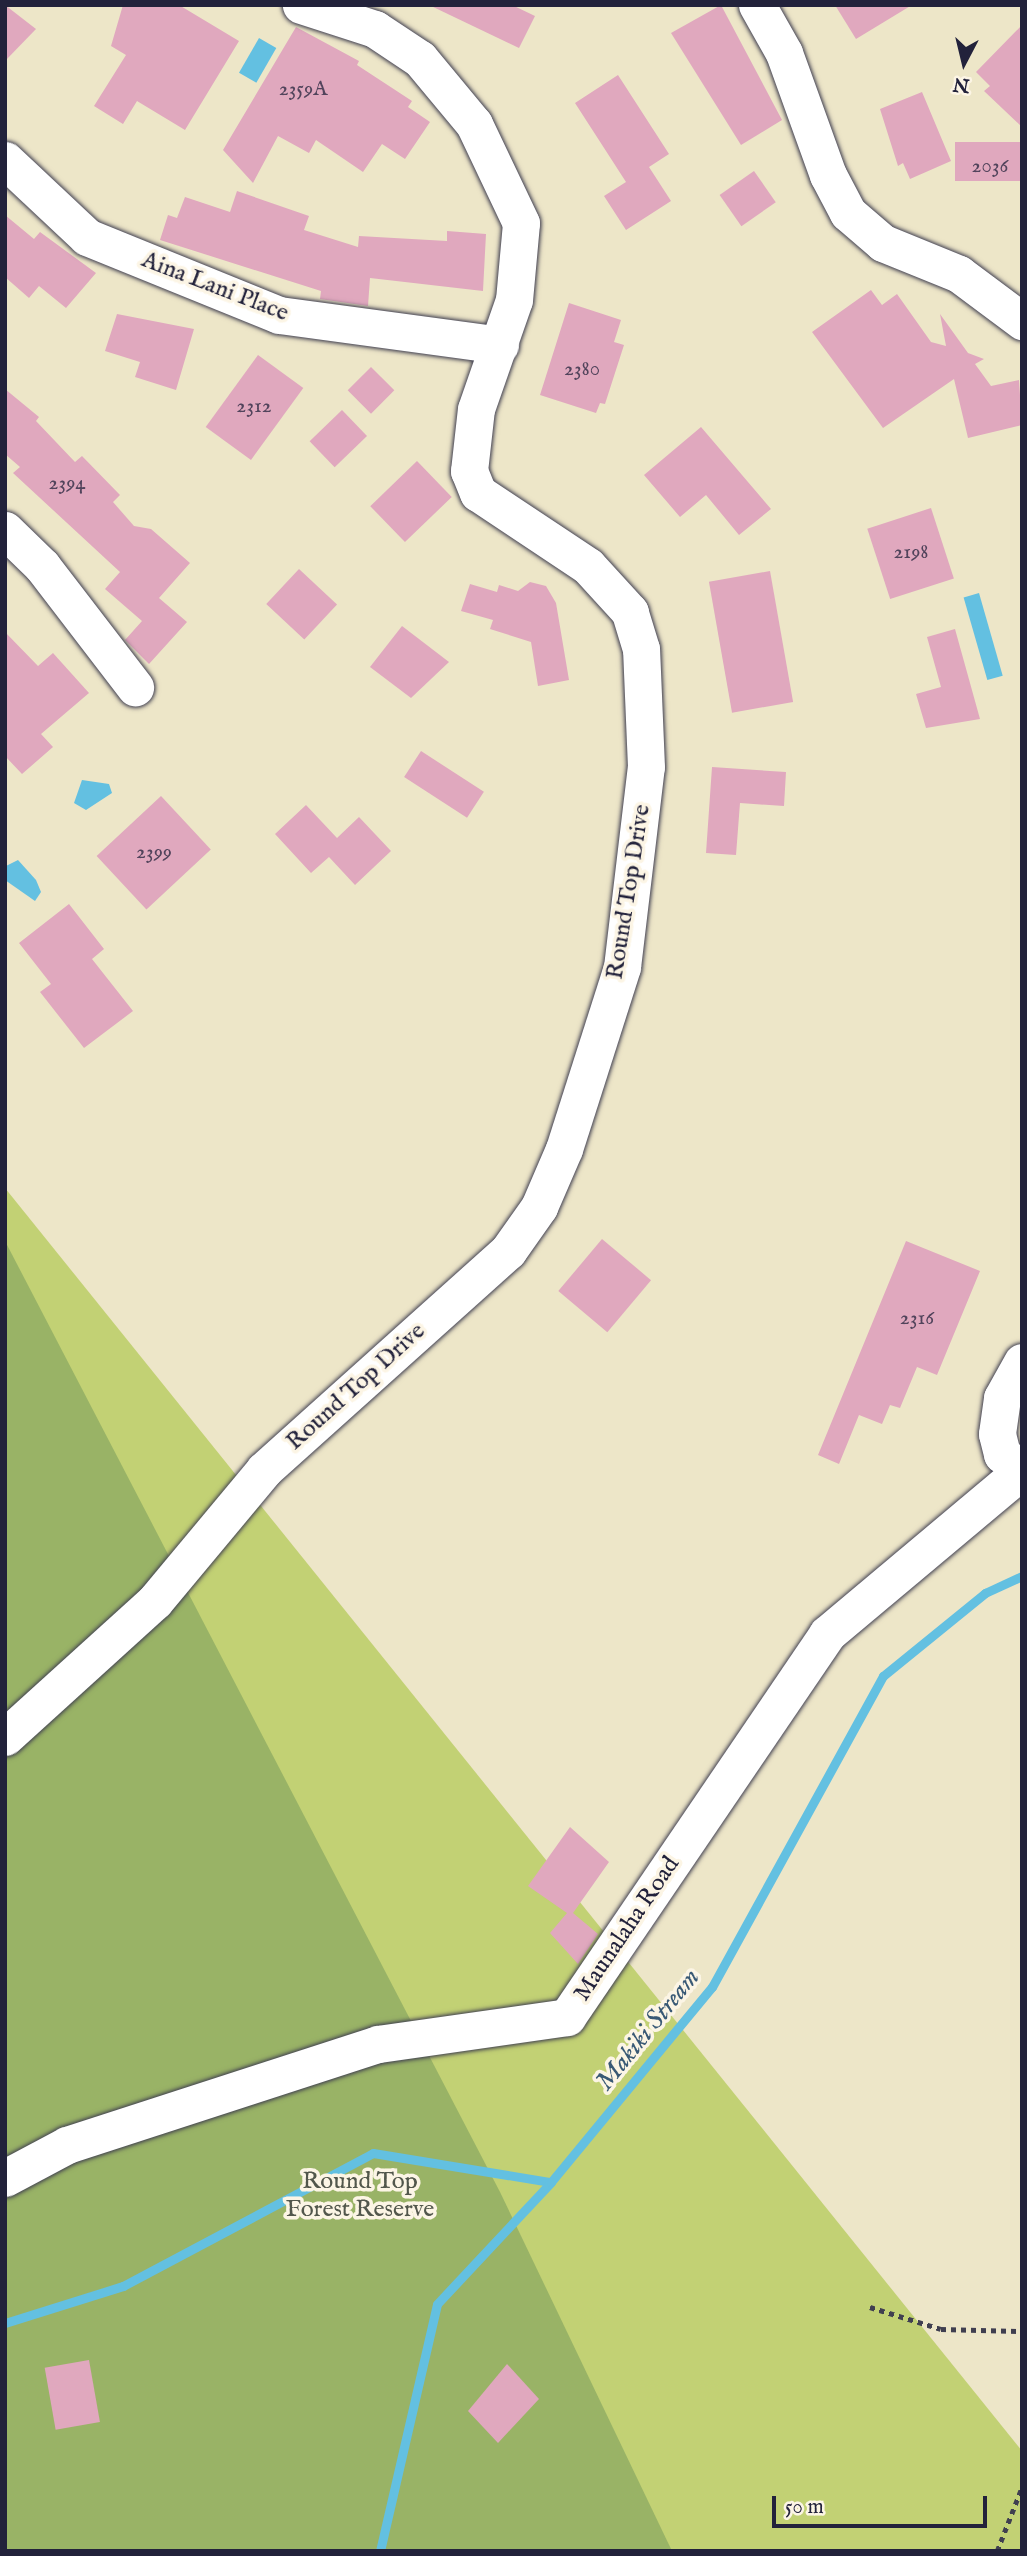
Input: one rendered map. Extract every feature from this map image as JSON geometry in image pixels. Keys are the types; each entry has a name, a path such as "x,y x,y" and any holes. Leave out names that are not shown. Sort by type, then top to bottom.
{"street":[{"name":"Round Top Drive","path":"5,1737 155,1601 264,1470 508,1251 539,1207 564,1149 622,967 641,847 646,767 641,649 630,612 611,586 478,493 468,442 514,300 521,223 474,124 420,59 375,29 301,5"},
{"path":"757,5 784,53 828,175 848,213 883,243 959,274 1022,321"},
{"name":"Aina Lani Place","path":"5,160 87,237 279,315 500,345"},
{"path":"5,530 42,566 135,687"},
{"path":"1021,1471 1002,1454 997,1434 1002,1398 1022,1362"},
{"name":"Maunalaha Road","path":"5,2178 67,2145 378,2043 567,2017 827,1634 1021,1471"}],"path":[{"path":"870,2307 941,2329 1022,2331"},
{"path":"997,2551 1022,2487"}],"green space":[{"name":"Round Top Forest Reserve","path":"5,1188 1022,2451 1022,2551 5,2551"},
{"path":"5,1241 500,2192 672,2551 5,2551"}],"water":[{"path":"259,38 276,48 256,83 239,73"},
{"path":"979,593 1003,676 987,680 964,597"},
{"path":"82,780 109,784 112,793 86,810 74,803"},
{"path":"18,860 36,880 41,892 35,901 5,880 6,866"}],"building":[{"path":"5,5 36,29 5,61"},
{"path":"123,5 179,5 239,41 185,130 137,101 123,124 94,106 126,55 111,46"},
{"path":"429,5 512,5 535,16 519,48"},
{"path":"721,5 782,120 741,145 671,33"},
{"path":"835,5 912,5 856,39"},
{"path":"1022,25 1022,127 984,91 990,86 976,72"},
{"path":"296,27 359,61 357,65 412,101 408,107 430,122 405,159 382,144 363,172 316,140 309,153 278,136 253,183 223,150"},
{"path":"618,75 669,154 649,167 671,201 626,230 604,196 626,182 575,103"},
{"path":"922,92 951,161 910,179 903,163 898,166 880,109"},
{"path":"955,142 1022,142 1022,181 955,181"},
{"path":"754,171 776,202 741,226 720,195"},
{"path":"237,191 309,216 304,230 358,247 359,236 447,241 447,231 486,234 483,291 370,278 368,306 320,299 321,291 160,240 168,215 177,218 185,197 230,212"},
{"path":"5,215 34,239 40,232 96,273 66,308 39,286 29,298 5,277"},
{"path":"871,290 882,305 897,294 931,342 946,346 940,314 968,353 984,359 975,364 991,386 1019,380 1022,425 968,438 954,379 883,428 812,332"},
{"path":"569,303 621,320 614,342 624,345 605,404 600,403 596,413 540,395"},
{"path":"117,314 194,329 176,390 135,377 140,362 105,351"},
{"path":"258,355 303,388 251,460 206,427"},
{"path":"371,367 394,390 371,414 348,390"},
{"path":"5,389 39,417 36,421 75,462 82,456 120,495 113,502 134,526 151,529 190,563 159,598 187,622 149,664 125,640 142,621 105,589 120,572 13,473 20,467 5,454"},
{"path":"342,410 367,436 335,467 310,441"},
{"path":"701,427 771,509 739,535 706,495 680,517 644,475"},
{"path":"417,461 452,497 405,542 370,506"},
{"path":"931,508 954,578 890,599 867,529"},
{"path":"299,569 337,604 304,640 266,604"},
{"path":"770,571 793,702 732,713 709,582"},
{"path":"530,582 546,586 556,603 569,680 538,686 531,642 490,629 493,620 461,611 470,584 497,592 499,585 518,591"},
{"path":"402,626 449,662 411,698 370,667"},
{"path":"955,629 980,719 926,728 916,694 941,687 927,637"},
{"path":"5,632 38,666 53,653 89,693 41,734 53,747 22,774 5,756"},
{"path":"421,751 484,792 467,818 404,777"},
{"path":"712,767 786,772 784,806 740,803 736,855 706,853"},
{"path":"161,796 211,849 146,909 97,856"},
{"path":"306,805 337,838 359,817 391,851 355,885 329,857 311,873 275,834"},
{"path":"69,904 104,949 92,959 133,1011 84,1048 40,992 51,984 19,943"},
{"path":"602,1239 651,1280 607,1332 558,1291"},
{"path":"906,1241 980,1271 937,1375 917,1367 900,1408 890,1405 882,1424 859,1415 839,1464 818,1455"},
{"path":"570,1827 609,1862 573,1913 598,1934 578,1964 550,1933 567,1913 528,1886"},
{"path":"89,2360 100,2422 56,2430 45,2368"},
{"path":"507,2364 539,2399 498,2443 468,2411"}],"waterway":[{"name":"Makiki Stream","path":"380,2551 437,2304 551,2182 712,1987 883,1676 985,1593 1022,1576"},
{"path":"5,2323 123,2286 373,2153 551,2182"}]}
